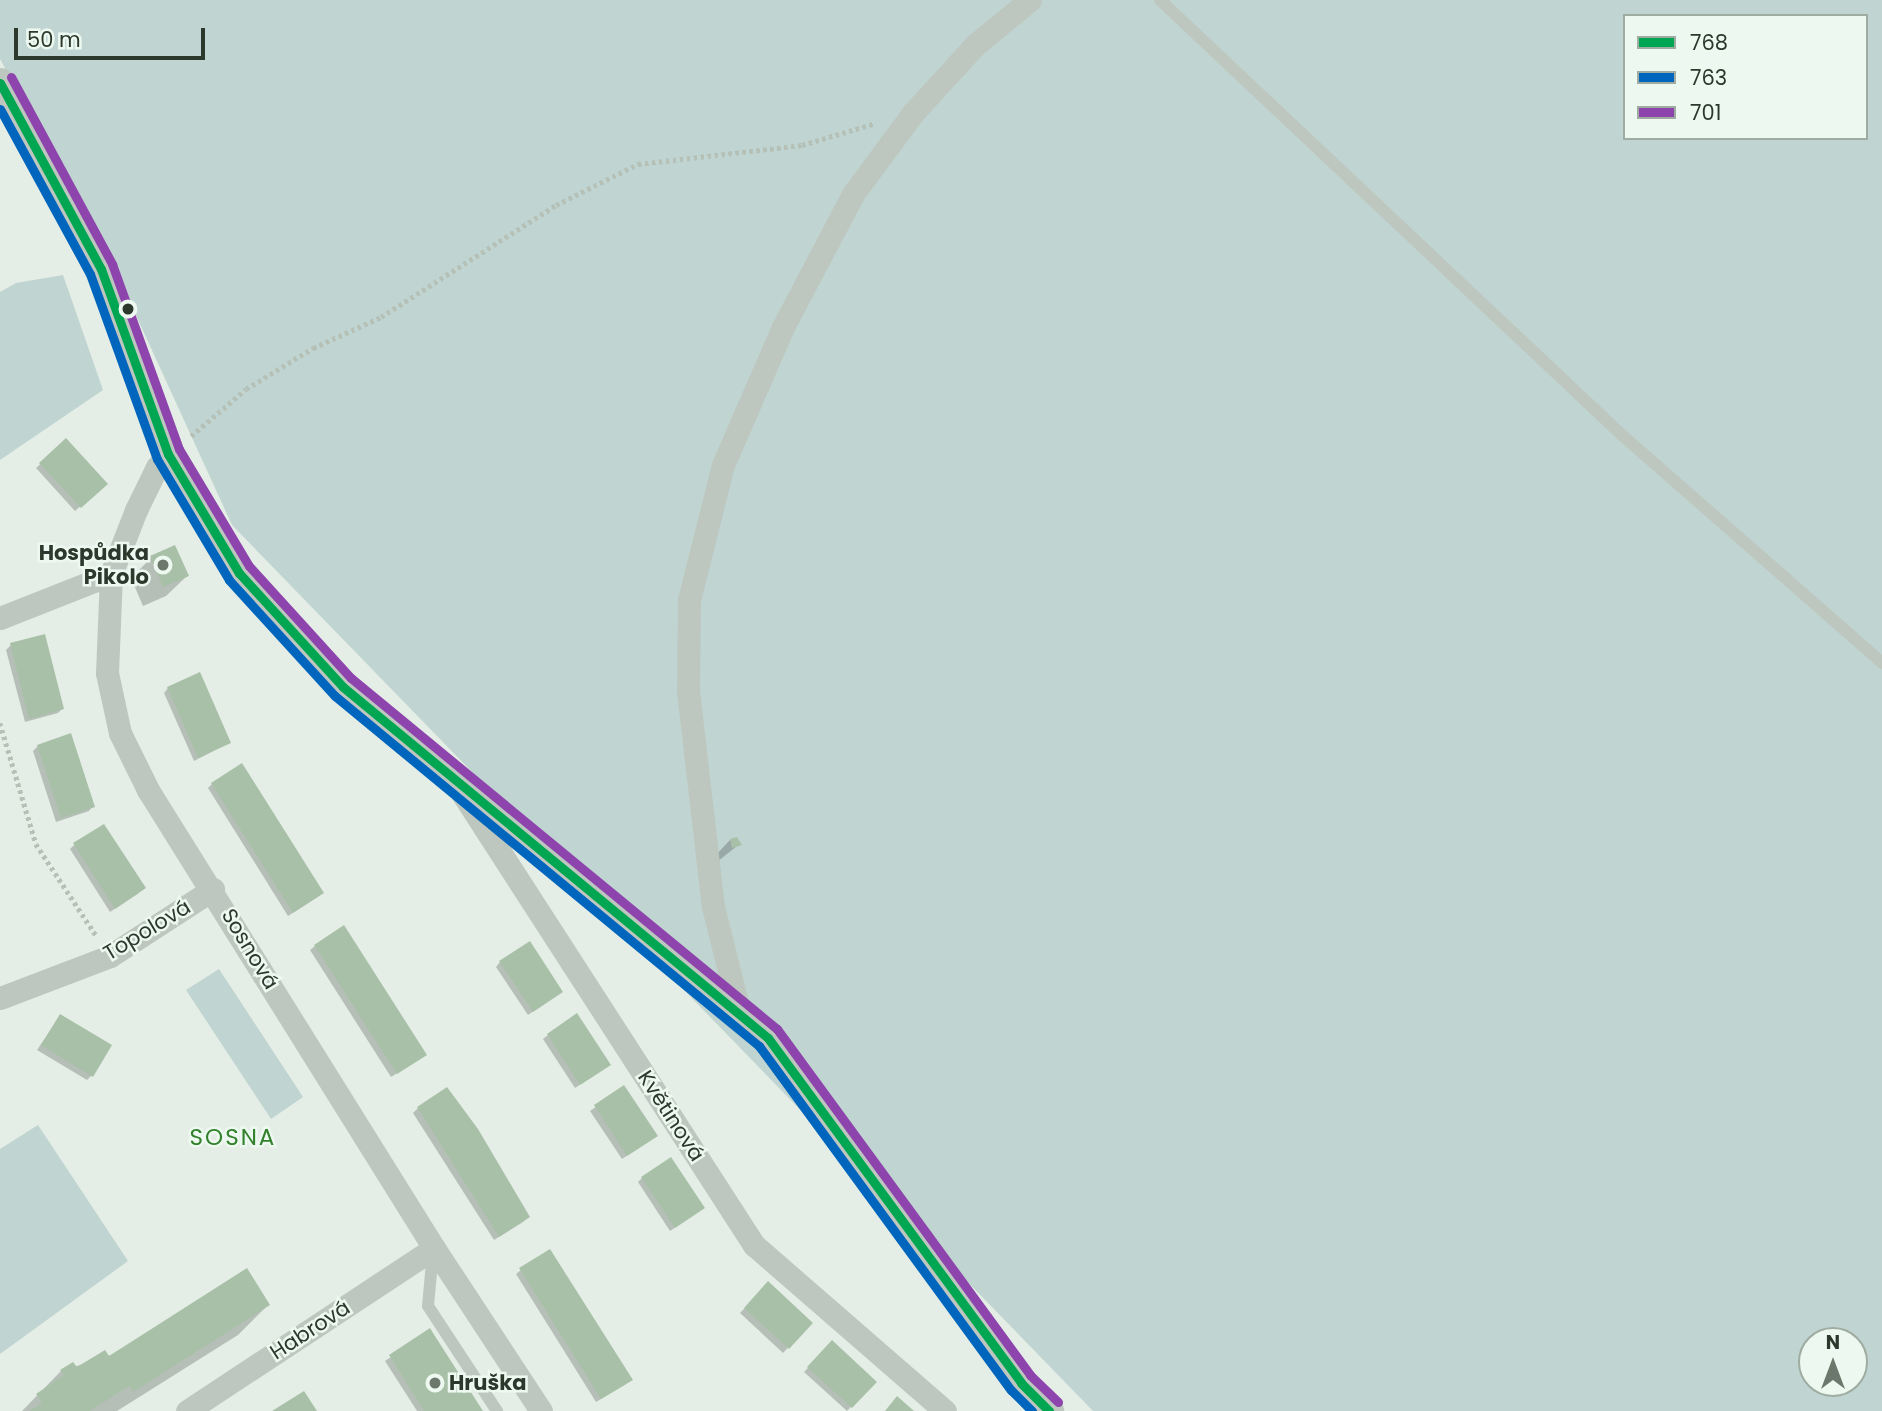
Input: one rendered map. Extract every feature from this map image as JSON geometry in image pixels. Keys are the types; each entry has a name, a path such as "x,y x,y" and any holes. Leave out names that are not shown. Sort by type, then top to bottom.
{"street":[{"path":"740,1015 713,907 698,802 688,692 690,600 723,466 783,327 853,194 913,113 975,45 1030,0"},
{"path":"0,83 101,269 169,454 239,573 343,687 768,1038 1021,1383 1049,1411"},
{"name":"Sosnová","path":"169,454 141,499 111,574 107,673 120,733 148,790 214,889 433,1248 541,1411"},
{"path":"0,618 111,574"},
{"name":"Květinová","path":"450,775 754,1245 945,1411"},
{"name":"Topolová","path":"0,998 110,956 214,889"},
{"name":"Habrová","path":"187,1411 433,1248"}],"lane":[{"path":"1160,0 1622,435 1882,663"},
{"path":"433,1248 428,1306 497,1411"}],"path":[{"path":"169,454 257,382 313,348 381,317 556,205 638,164 802,145 913,113"},
{"path":"0,723 36,844 110,956"}],"shaded area":[{"path":"0,0 1882,0 1882,1411 1093,1411 232,525 112,263 0,59"},
{"path":"63,275 103,390 0,460 0,292 16,283"},
{"path":"219,969 303,1097 271,1119 186,990"},
{"path":"38,1125 128,1261 0,1354 0,1149"}],"building":[{"path":"66,438 108,484 81,508 39,463"},
{"path":"175,545 189,576 163,587 150,556"},
{"path":"45,634 64,709 29,719 10,643"},
{"path":"200,672 231,743 198,758 167,687"},
{"path":"71,733 95,807 61,818 37,745"},
{"path":"242,763 324,893 293,913 211,783"},
{"path":"104,824 146,888 115,909 73,843"},
{"path":"737,837 742,845 732,848 730,839"},
{"path":"344,925 427,1055 397,1074 314,945"},
{"path":"530,941 563,992 533,1012 499,961"},
{"path":"577,1013 611,1065 580,1085 547,1034"},
{"path":"60,1014 112,1045 93,1077 41,1045"},
{"path":"624,1085 658,1136 627,1156 594,1105"},
{"path":"447,1087 478,1129 530,1217 499,1237 417,1107"},
{"path":"671,1157 705,1208 675,1228 641,1177"},
{"path":"550,1249 633,1380 601,1399 519,1268"},
{"path":"247,1268 270,1305 133,1392 129,1386 90,1411 30,1411 42,1403 36,1394 64,1375 60,1370 73,1362 77,1367 105,1350 109,1356"},
{"path":"768,1281 813,1323 789,1349 744,1308"},
{"name":"Hruška","path":"430,1328 483,1411 424,1411 389,1355"},
{"path":"832,1340 877,1382 852,1408 807,1367"},
{"path":"304,1391 317,1411 272,1411"},
{"path":"897,1396 914,1411 885,1411"}],"transit line":[{"name":"701","path":"11,77 112,264 179,449 249,566 351,678 777,1029 1030,1375 1058,1402"},
{"name":"768","path":"0,83 101,269 168,454 239,573 343,687 768,1038 1021,1383 1049,1411"},
{"name":"763","path":"0,109 90,274 157,459 229,580 335,696 759,1046 1011,1390 1032,1411"}],"place":[{"name":"Hospůdka Pikolo","path":"163,565"},
{"name":"Hruška","path":"435,1383"}],"district":[{"name":"SOSNA","path":"233,1137"}]}
